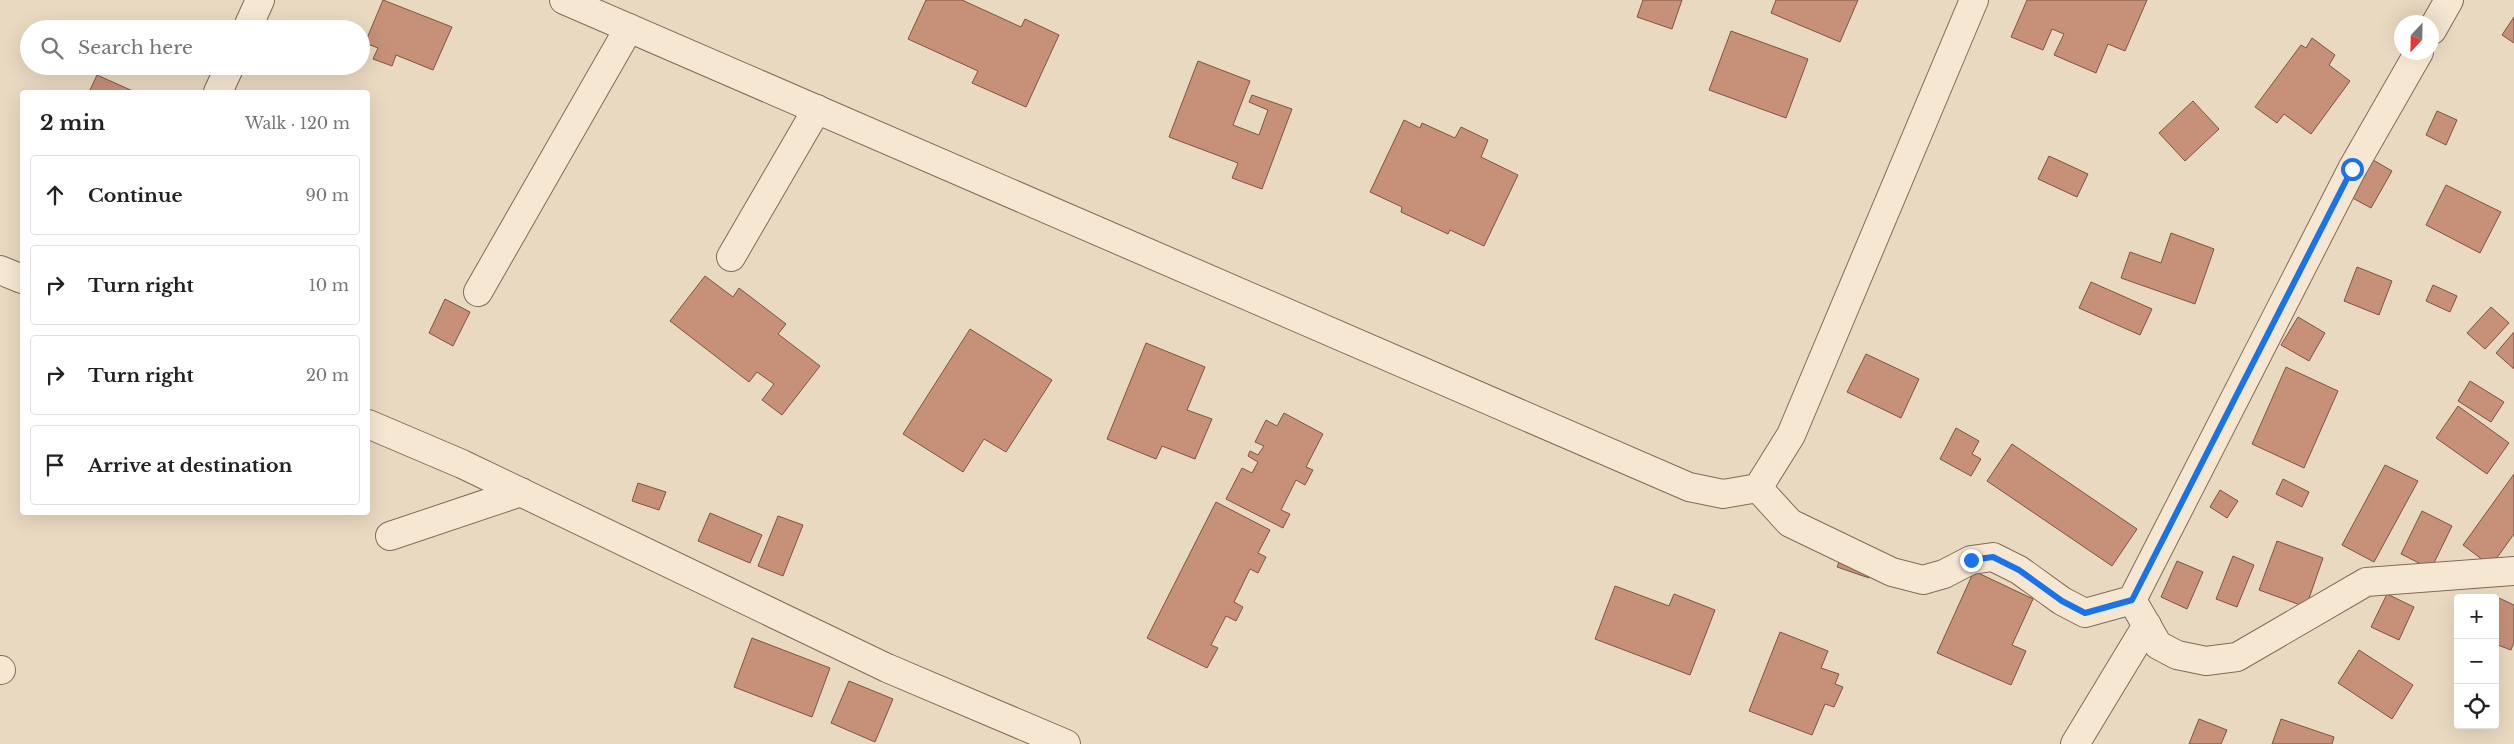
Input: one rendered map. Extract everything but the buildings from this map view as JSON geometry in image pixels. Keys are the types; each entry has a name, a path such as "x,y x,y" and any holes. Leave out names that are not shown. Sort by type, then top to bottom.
{"street":[{"path":"251,20 260,0"},
{"path":"564,0 1689,487 1723,494 1758,488 1791,435 1974,0"},
{"path":"2439,18 2449,0"},
{"path":"478,292 629,28"},
{"path":"1758,488 1790,523 1892,572 1923,580 1944,574 1971,560 1993,557 2019,570 2062,601 2085,613 2132,600 2348,178 2414,60"},
{"path":"219,90 226,75"},
{"path":"731,257 817,109"},
{"path":"0,270 20,278"},
{"path":"370,425 462,464 887,668 1066,744"},
{"path":"390,536 521,492"},
{"path":"2132,600 2158,644 2177,655 2206,661 2237,658 2366,582 2514,571"},
{"path":"2075,744 2147,625"}],"route":[{"path":"1971,560 1993,557 2019,570 2062,601 2085,613 2132,600 2352,169"}]}
